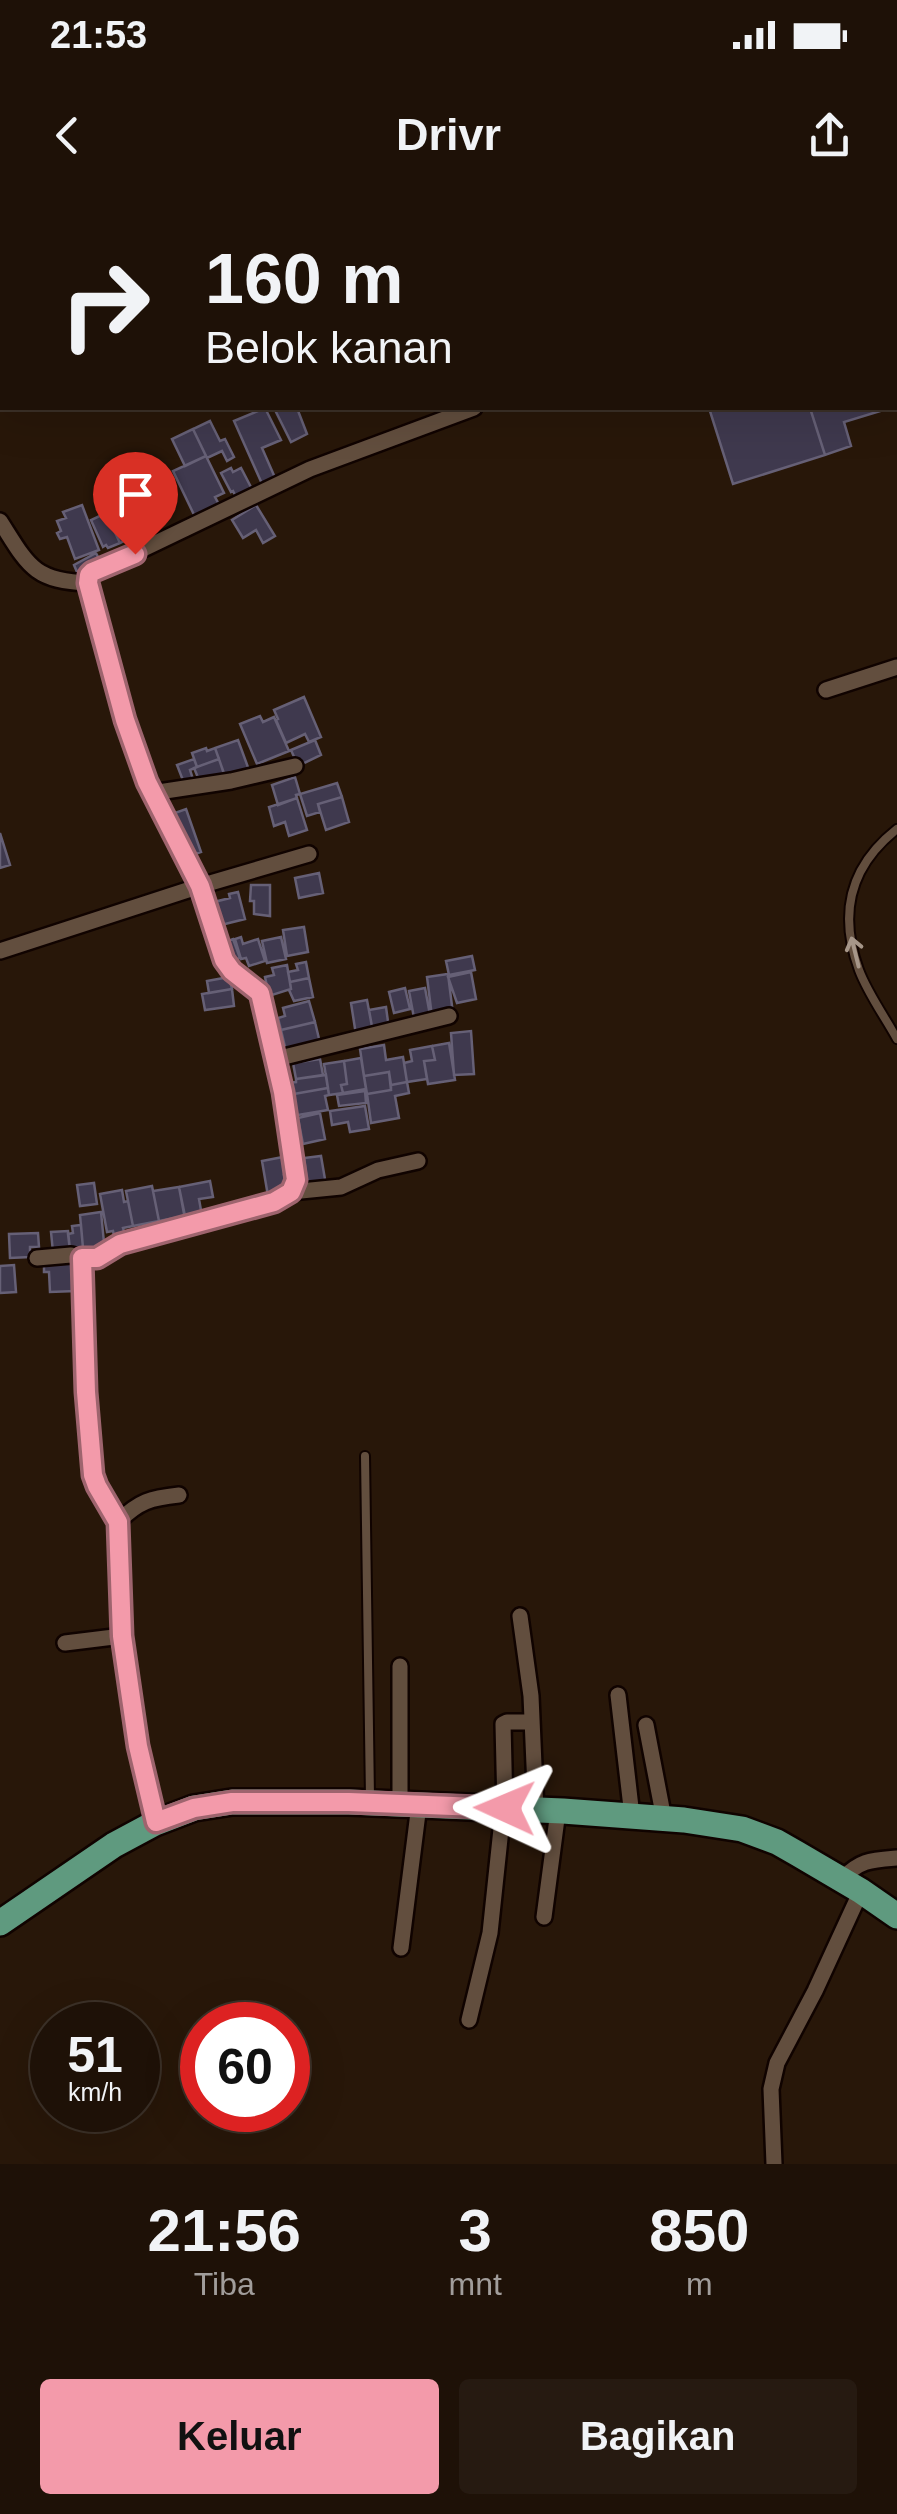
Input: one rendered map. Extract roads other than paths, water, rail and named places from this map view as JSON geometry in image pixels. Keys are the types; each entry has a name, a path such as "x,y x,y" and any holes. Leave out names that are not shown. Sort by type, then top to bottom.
{"main road":[{"path":"0,1923 114,1845 156,1822 194,1808 232,1802 547,1811 742,1829 788,1848 897,1916"}],"street":[{"path":"291,1192 296,1169 260,993 224,960 200,886 152,793 125,720 89,575 310,469 469,410"},
{"path":"0,521 32,568 60,582 88,583"},
{"path":"826,690 897,667"},
{"path":"152,793 295,766"},
{"path":"0,951 310,854"},
{"path":"276,1058 449,1016"},
{"path":"37,1258 97,1258 120,1244 274,1202 291,1192 341,1188 378,1170 418,1161"},
{"path":"82,1258 93,1475 118,1522 122,1636 138,1746 156,1822"},
{"path":"118,1522 141,1503 179,1495"},
{"path":"520,1616 531,1722 547,1811 544,1918"},
{"path":"65,1643 122,1636"},
{"path":"400,1666 409,1805 401,1948"},
{"path":"618,1696 632,1816"},
{"path":"469,2020 490,1933 504,1809 503,1724 531,1722"},
{"path":"646,1726 664,1819"},
{"path":"774,2164 771,2089 777,2063 815,1991 851,1885 853,1867 862,1862 897,1858"}],"lane":[{"path":"897,829 876,845 854,884 848,924 860,971 892,1020 897,1039"},
{"path":"365,1456 370,1803"}]}
